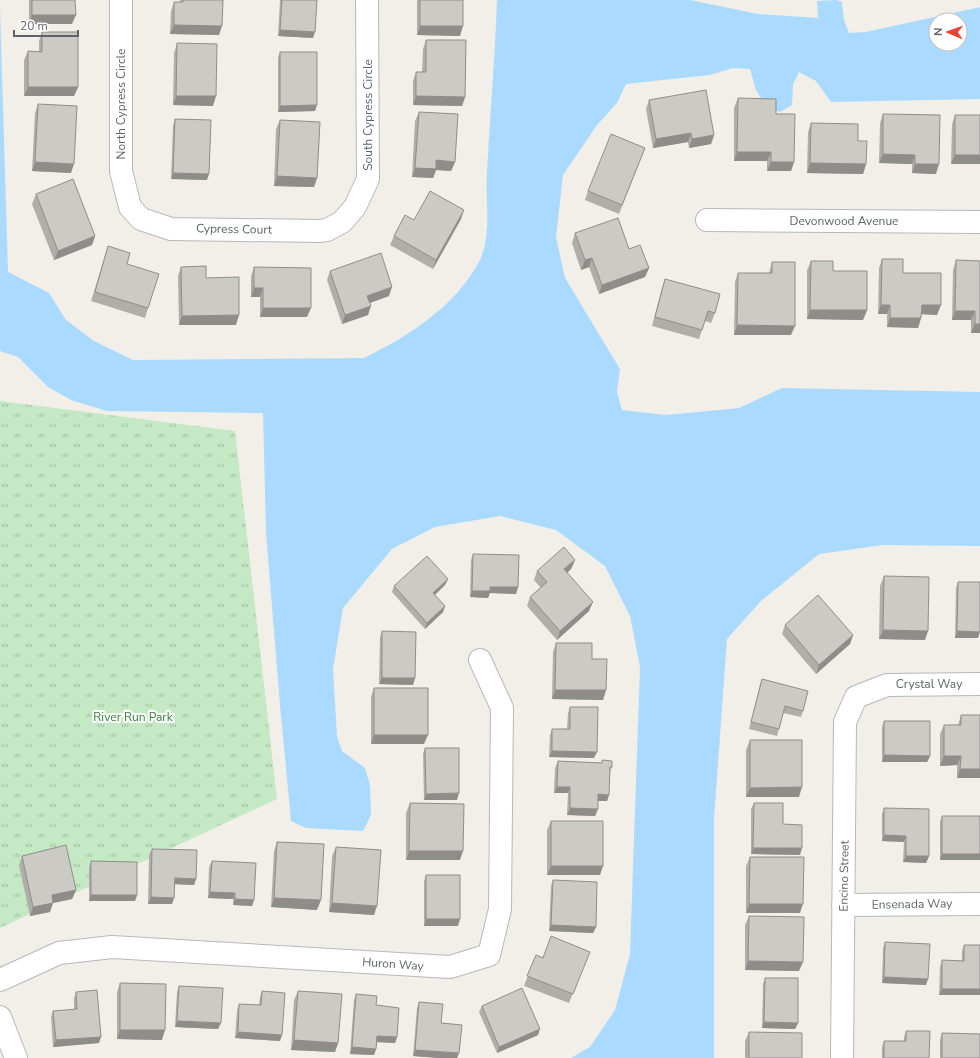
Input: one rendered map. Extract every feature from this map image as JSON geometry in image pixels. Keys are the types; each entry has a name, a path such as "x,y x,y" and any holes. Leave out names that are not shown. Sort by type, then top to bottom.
{"street":[{"name":"North Cypress Circle","path":"121,0 121,171 130,207"},
{"name":"South Cypress Circle","path":"342,222 355,207 368,179 367,0"},
{"name":"Cypress Court","path":"130,207 141,219 171,229 328,230 342,222"},
{"name":"Devonwood Avenue","path":"707,220 980,222"},
{"name":"Huron Way","path":"0,980 59,954 112,947 450,967 489,955 500,909 502,708 480,660"},
{"name":"Crystal Way","path":"856,697 887,685 980,684"},
{"name":"Encino Street","path":"842,1058 845,722 856,697"},
{"name":"Ensenada Way","path":"843,905 980,904"},
{"path":"0,1017 16,1058"}],"green space":[{"name":"River Run Park","path":"0,401 235,431 277,799 0,928"}],"water":[{"path":"497,0 690,0 758,14 818,18 817,1 836,0 842,2 844,20 849,33 866,32 928,18 928,52 968,52 968,12 957,12 980,7 980,99 831,102 816,81 799,72 793,84 792,105 780,112 767,108 756,90 750,69 733,68 710,75 626,84 617,103 597,125 563,175 556,237 565,278 620,369 617,392 622,410 666,415 739,408 782,388 980,392 980,546 883,545 819,554 761,601 727,639 714,819 714,1058 571,1058 590,1047 615,1010 630,954 640,667 630,616 605,566 556,530 500,516 435,527 392,549 343,608 333,669 337,736 342,751 365,768 370,785 371,815 363,831 306,828 291,821 266,533 263,413 107,411 71,400 48,387 18,357 0,351 0,7 8,272 49,293 66,320 94,341 133,360 364,358 398,340 430,318 458,292 470,277 480,260 486,239 487,173"}],"building":[{"path":"32,0 75,0 76,15 32,15"},
{"path":"183,0 223,0 222,26 174,25 174,2 183,2"},
{"path":"282,0 317,0 315,32 280,30"},
{"path":"420,0 463,0 463,26 420,26"},
{"path":"42,32 78,32 78,87 28,87 28,51 42,52"},
{"path":"426,40 466,40 465,97 416,96 416,72 426,72"},
{"path":"177,43 217,44 216,96 176,96"},
{"path":"280,52 317,52 317,105 280,106"},
{"path":"706,90 714,135 692,139 691,133 656,139 649,100"},
{"path":"738,98 776,99 776,114 795,114 794,162 771,162 771,152 737,152"},
{"path":"38,104 77,106 74,164 35,162"},
{"path":"419,112 458,114 455,162 436,160 436,169 415,168"},
{"path":"883,114 940,115 939,164 915,164 915,155 883,154"},
{"path":"955,115 980,115 980,155 955,155"},
{"path":"175,119 211,120 209,174 173,173"},
{"path":"280,120 320,122 317,178 277,176"},
{"path":"811,123 858,124 858,141 867,141 866,164 810,163"},
{"path":"611,134 645,148 622,205 588,191"},
{"path":"73,179 95,236 58,251 36,194"},
{"path":"430,191 464,210 436,260 394,236 405,215 414,220"},
{"path":"618,218 629,249 640,245 649,268 602,285 592,258 585,260 575,233"},
{"path":"108,246 130,253 127,264 159,274 148,308 95,292"},
{"path":"381,253 392,287 367,296 371,306 345,315 330,271"},
{"path":"882,259 903,259 903,273 941,273 941,305 922,305 921,318 890,318 890,305 881,305"},
{"path":"956,260 980,261 980,324 975,324 975,311 955,311"},
{"path":"811,261 833,261 833,271 867,271 867,310 810,310"},
{"path":"772,262 795,262 795,326 737,325 738,273 772,273"},
{"path":"206,266 206,278 239,277 239,315 182,316 181,267"},
{"path":"254,267 311,268 311,308 263,308 263,288 254,288"},
{"path":"665,279 720,294 715,313 708,311 702,330 655,317"},
{"path":"564,547 575,560 564,569 593,602 560,631 530,597 547,582 537,571"},
{"path":"473,554 519,555 518,587 490,587 490,591 472,591"},
{"path":"427,556 448,579 433,593 445,606 427,623 394,586"},
{"path":"884,576 929,577 928,631 883,630"},
{"path":"958,582 980,582 980,632 957,631"},
{"path":"818,595 853,635 819,665 785,625"},
{"path":"382,631 416,632 415,678 382,678"},
{"path":"556,643 592,643 592,659 607,659 606,690 555,690"},
{"path":"762,679 808,691 803,711 785,706 779,729 751,722"},
{"path":"374,688 428,688 428,735 374,735"},
{"path":"570,707 598,707 597,752 552,751 552,729 570,729"},
{"path":"961,715 980,715 980,769 960,769 961,756 944,756 944,725 961,725"},
{"path":"884,721 930,721 930,756 884,755"},
{"path":"750,740 802,740 802,787 750,788"},
{"path":"425,748 459,748 459,793 426,794"},
{"path":"602,760 612,761 612,767 610,767 609,795 598,794 598,809 570,808 570,787 557,787 558,761 602,763"},
{"path":"410,803 464,804 463,851 409,851"},
{"path":"754,803 783,803 783,824 802,825 802,848 753,848"},
{"path":"884,808 929,809 929,856 906,856 906,836 884,835"},
{"path":"942,816 980,816 980,854 942,854"},
{"path":"551,821 603,821 603,866 551,866"},
{"path":"277,842 324,844 321,900 274,898"},
{"path":"66,845 76,890 52,895 53,903 33,907 22,856"},
{"path":"336,847 381,850 377,906 332,903"},
{"path":"152,849 197,850 196,879 175,878 174,898 151,897"},
{"path":"750,857 804,857 803,904 749,904"},
{"path":"91,861 137,862 137,895 91,895"},
{"path":"212,861 256,863 254,900 235,899 235,893 210,892"},
{"path":"426,875 460,875 460,919 426,919"},
{"path":"553,880 597,882 596,927 551,925"},
{"path":"749,916 804,917 803,962 748,961"},
{"path":"551,936 590,952 573,994 527,976 536,955 543,958"},
{"path":"885,942 930,944 928,979 884,977"},
{"path":"964,945 980,945 980,989 942,989 942,960 964,961"},
{"path":"765,978 798,978 798,1023 764,1022"},
{"path":"120,983 166,984 165,1030 120,1030"},
{"path":"179,986 223,988 221,1023 177,1021"},
{"path":"522,988 540,1029 499,1047 482,1006"},
{"path":"97,990 101,1037 56,1040 53,1011 77,1009 76,992"},
{"path":"262,991 285,993 282,1035 238,1032 239,1004 261,1005"},
{"path":"298,991 342,994 338,1043 294,1040"},
{"path":"356,994 377,996 376,1005 399,1008 397,1037 377,1036 376,1049 352,1047"},
{"path":"419,1002 443,1004 441,1023 462,1025 459,1053 415,1050"},
{"path":"906,1031 930,1031 929,1058 884,1058 884,1041 906,1041"},
{"path":"749,1032 802,1033 802,1058 749,1058"},
{"path":"942,1033 980,1034 980,1058 942,1058"}]}
